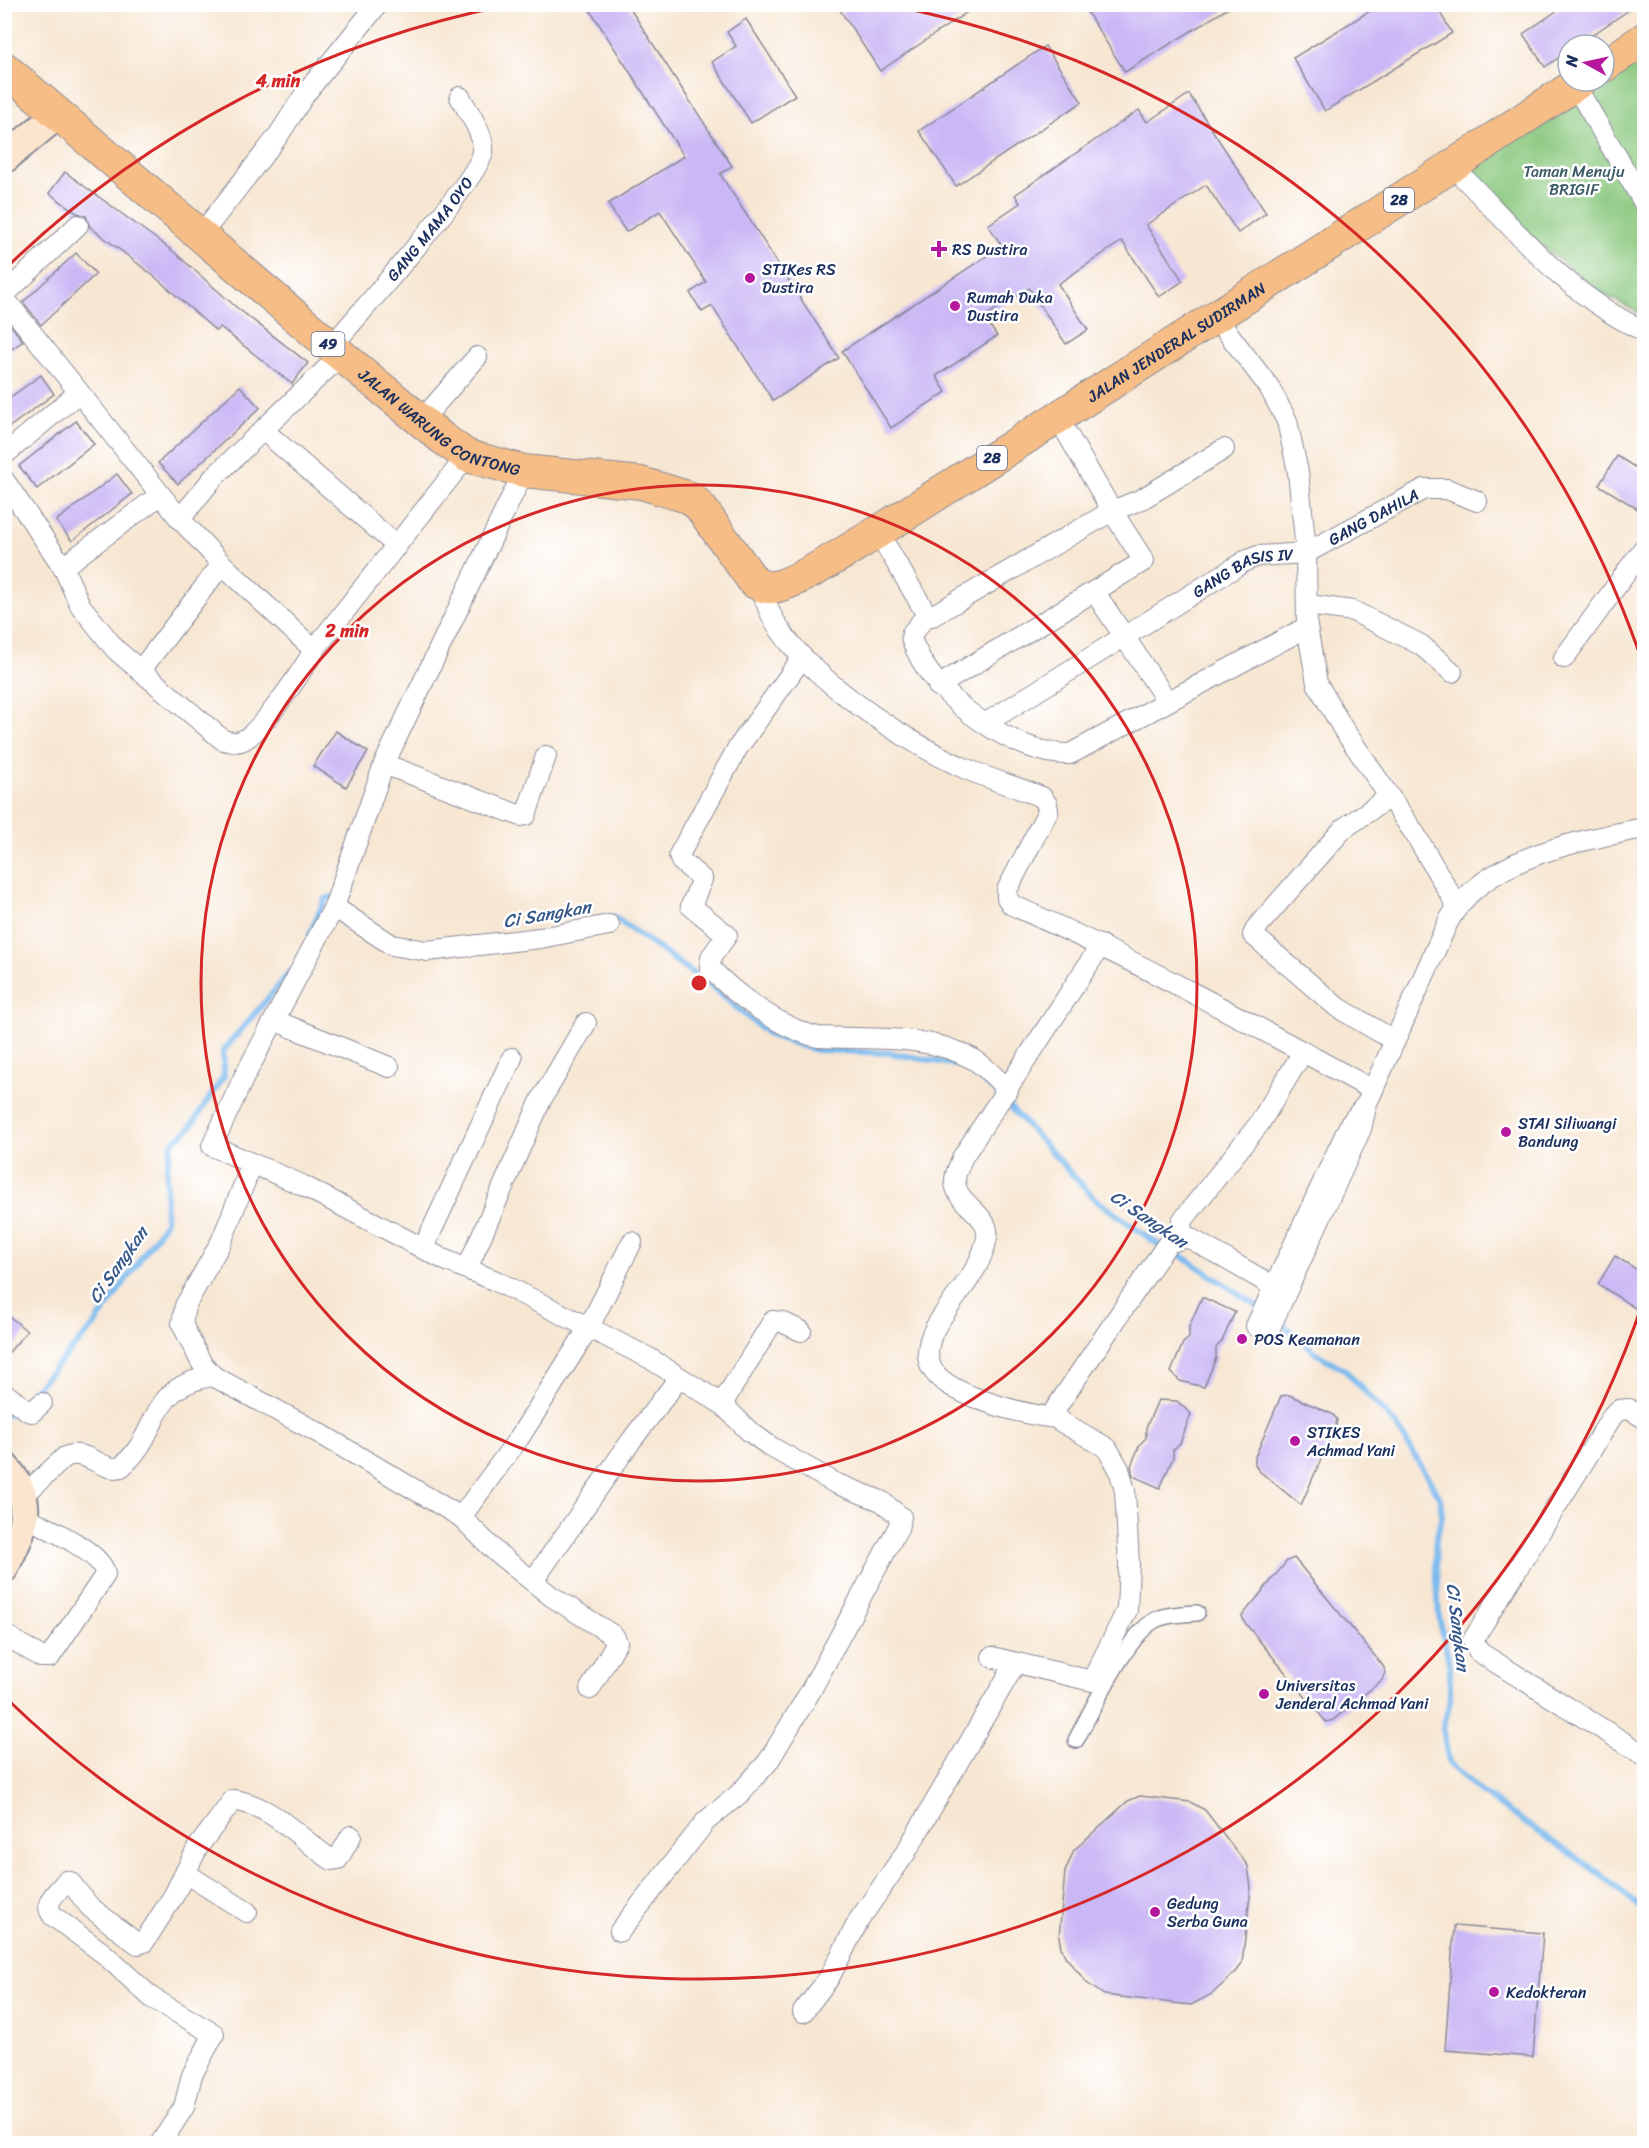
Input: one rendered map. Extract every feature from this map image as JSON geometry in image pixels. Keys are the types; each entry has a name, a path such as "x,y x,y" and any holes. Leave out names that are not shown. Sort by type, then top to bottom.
{"main road":[{"path":"1616,58 1644,39"},
{"name":"JALAN WARUNG CONTONG","path":"4,68 336,351 467,456 524,471 650,486 691,498 701,508 754,582 763,587"},
{"name":"JALAN JENDERAL SUDIRMAN","path":"763,587 774,587 786,583 878,532 1563,93"},
{"path":"4,159 57,115"},
{"path":"4,1466 14,1476 24,1507 4,1568"}],"street":[{"path":"200,236 278,136 305,94 378,4"},
{"path":"1584,93 1644,203"},
{"name":"GANG MAMA OYO","path":"180,519 214,477 263,430 336,351 448,207 480,161 483,147 460,97"},
{"path":"1452,166 1520,240 1572,285 1612,317 1644,331"},
{"path":"78,225 4,297 180,519 222,564 314,650"},
{"path":"1215,316 1269,387 1287,421 1298,472 1306,553 1307,627 1317,683 1457,906"},
{"path":"421,421 477,357"},
{"path":"4,455 78,393"},
{"path":"938,686 1144,561 1057,416"},
{"path":"263,430 397,546"},
{"path":"927,615 932,616 1112,511 1142,499 1224,448"},
{"path":"6,485 63,567 80,606 116,650 223,740 241,741 246,739 279,702 314,650 467,456"},
{"path":"524,471 384,764 334,907 276,1021 243,1079 212,1146 302,1185 423,1249 649,1358 722,1404 749,1431 771,1447 835,1483 881,1501 895,1511 901,1519 810,1692 768,1762 739,1794 706,1821 620,1931"},
{"name":"GANG DAHILA","path":"1306,553 1424,489 1447,489 1478,501"},
{"path":"63,567 160,495"},
{"path":"878,532 927,615"},
{"path":"1564,658 1644,548"},
{"name":"GANG BASIS IV","path":"986,723 1251,558 1306,553"},
{"path":"140,670 222,564"},
{"path":"763,587 773,619 802,658 831,685 918,743 964,768 1042,796 1048,811 1007,890 1007,898 1012,905 1101,945 1303,1052 1370,1096"},
{"path":"1094,591 1167,701"},
{"path":"1308,605 1353,611 1421,645 1452,672"},
{"path":"927,615 914,630 911,638 920,659 938,686 957,704 1034,749 1070,754 1307,627"},
{"path":"802,658 737,749 679,855 681,861 702,879 691,906 726,934 726,939 711,957 710,968 764,1012 805,1034 818,1037 905,1040 931,1045 972,1059 1004,1096"},
{"path":"384,764 521,816 526,814 546,756"},
{"path":"1389,797 1343,829 1253,933 1258,942 1337,1007 1395,1041"},
{"path":"1264,1326 1320,1204 1361,1130 1370,1096 1457,906 1475,887 1523,859 1644,828"},
{"path":"334,907 392,945 427,951 540,938 609,925"},
{"path":"992,1657 1092,1681 1126,1610 1129,1564 1125,1491 1119,1469 1107,1448 1056,1418 1004,1407 955,1388 936,1375 930,1366 927,1353 935,1327 962,1291 986,1243 988,1233 985,1223 956,1192 955,1178 962,1158 1101,945"},
{"path":"276,1021 390,1067"},
{"path":"467,1269 541,1100 586,1023"},
{"path":"1056,1418 1055,1407 1170,1244 1182,1221 1259,1124 1303,1052"},
{"path":"423,1249 512,1059"},
{"path":"252,1164 221,1242 185,1306 182,1324 201,1362 213,1376 319,1433 461,1517 496,1552 551,1596 614,1636 617,1642 590,1689"},
{"path":"1170,1244 1196,1241 1279,1293"},
{"path":"461,1517 519,1438 588,1329 632,1242"},
{"path":"722,1404 773,1322 782,1322 801,1331"},
{"path":"4,1634 41,1656 50,1657 105,1575 101,1562 53,1530 24,1507 65,1457 82,1454 114,1468 121,1467 141,1441 172,1390 184,1383 213,1376"},
{"path":"533,1581 631,1441 679,1378"},
{"path":"8,1396 35,1407"},
{"path":"1644,1418 1629,1409 1618,1410 1613,1415 1473,1640 1479,1652 1644,1755"},
{"path":"1076,1740 1109,1678 1142,1628 1160,1618 1197,1613"},
{"path":"803,2012 829,1978 859,1920 906,1852 1015,1664"},
{"path":"160,2144 184,2106 192,2075 213,2034 152,1998 103,1953 53,1916 47,1907 66,1881 70,1882 90,1907 130,1939 138,1944 144,1942 198,1847 232,1800 243,1800 267,1811 332,1860 338,1859 351,1836"},
{"path":"185,1873 247,1912"}],"green space":[{"name":"Taman Menuju BRIGIF","path":"1644,49 1644,316 1602,293 1528,235 1466,163 1575,93 1616,93 1616,71"}],"building":[{"path":"586,4 627,4 732,166 720,174 839,358 773,401 712,306 702,312 690,293 706,282 660,211 626,232 608,204 684,156"},
{"path":"836,4 979,4 880,71"},
{"path":"1082,4 1235,4 1125,72"},
{"path":"1381,4 1435,4 1452,33 1325,111 1293,58"},
{"path":"1567,4 1638,4 1595,33 1556,33 1556,59 1545,67 1523,34"},
{"path":"746,19 795,95 751,123 712,62 736,46 727,32"},
{"path":"1045,46 1082,102 956,186 919,131"},
{"path":"1189,94 1266,213 1238,233 1206,185 1146,225 1183,281 1159,297 1122,241 1058,284 1088,330 1066,344 1029,288 984,317 997,336 936,376 946,392 891,428 842,351 1002,246 988,225 1020,203 1015,195 1139,110 1147,122"},
{"path":"65,172 174,252 236,307 308,363 292,384 220,327 216,331 154,276 90,227 86,216 77,213 49,193"},
{"path":"76,253 96,274 41,325 23,302"},
{"path":"4,319 23,341 4,354"},
{"path":"41,375 54,394 4,431 4,402"},
{"path":"240,386 260,408 178,484 158,463"},
{"path":"76,421 94,444 37,489 19,466"},
{"path":"1617,456 1644,473 1644,513 1599,485"},
{"path":"117,474 132,494 72,541 56,521"},
{"path":"336,731 368,752 346,787 313,766"},
{"path":"1615,1256 1644,1274 1644,1314 1598,1284"},
{"path":"1202,1297 1235,1312 1222,1341 1216,1348 1216,1358 1204,1387 1180,1381 1171,1372 1183,1343 1189,1338 1189,1327"},
{"path":"4,1312 27,1331 4,1358"},
{"name":"STIKES Achmad Yani","path":"1289,1395 1332,1414 1337,1419 1301,1505 1258,1470 1255,1464 1255,1457 1281,1396"},
{"path":"1158,1400 1177,1401 1191,1414 1180,1443 1173,1450 1173,1458 1160,1488 1133,1476 1131,1466 1140,1444 1146,1438 1146,1428"},
{"path":"1294,1558 1383,1666 1386,1673 1382,1680 1333,1720 1326,1722 1245,1623 1242,1616 1287,1561"},
{"name":"Gedung Serba Guna","path":"1140,1796 1190,1802 1205,1810 1248,1866 1251,1888 1242,1963 1237,1971 1212,1994 1191,2005 1104,1995 1087,1983 1065,1956 1061,1947 1059,1937 1065,1872 1074,1850 1128,1801"},
{"name":"Kedokteran","path":"1454,1926 1543,1933 1533,2057 1445,2050"}],"waterway":[{"name":"Ci Sangkan","path":"310,933 325,899 332,897"},
{"name":"Ci Sangkan","path":"606,918 614,917 711,986 769,1035 814,1050 889,1053 963,1066 994,1090 1095,1199 1159,1245 1182,1256 1260,1308"},
{"name":"Ci Sangkan","path":"4,1414 12,1413 94,1326 165,1223 167,1167 172,1143 190,1128 224,1076 223,1051 291,971"},
{"name":"Ci Sangkan","path":"1276,1319 1319,1355 1344,1369 1397,1426 1440,1498 1442,1515 1435,1545 1439,1617 1450,1666 1450,1700 1443,1730 1449,1763 1483,1794 1599,1873 1644,1910"}],"place":[{"name":"RS Dustira","path":"939,249"},
{"name":"STIKes RS Dustira","path":"750,278"},
{"name":"Rumah Duka Dustira","path":"955,306"},
{"name":"STAI Siliwangi Bandung","path":"1506,1132"},
{"name":"POS Keamanan","path":"1242,1339"},
{"name":"STIKES Achmad Yani","path":"1295,1441"},
{"name":"Universitas Jenderal Achmad Yani","path":"1264,1694"},
{"name":"Gedung Serba Guna","path":"1155,1912"},
{"name":"Kedokteran","path":"1494,1992"}]}
